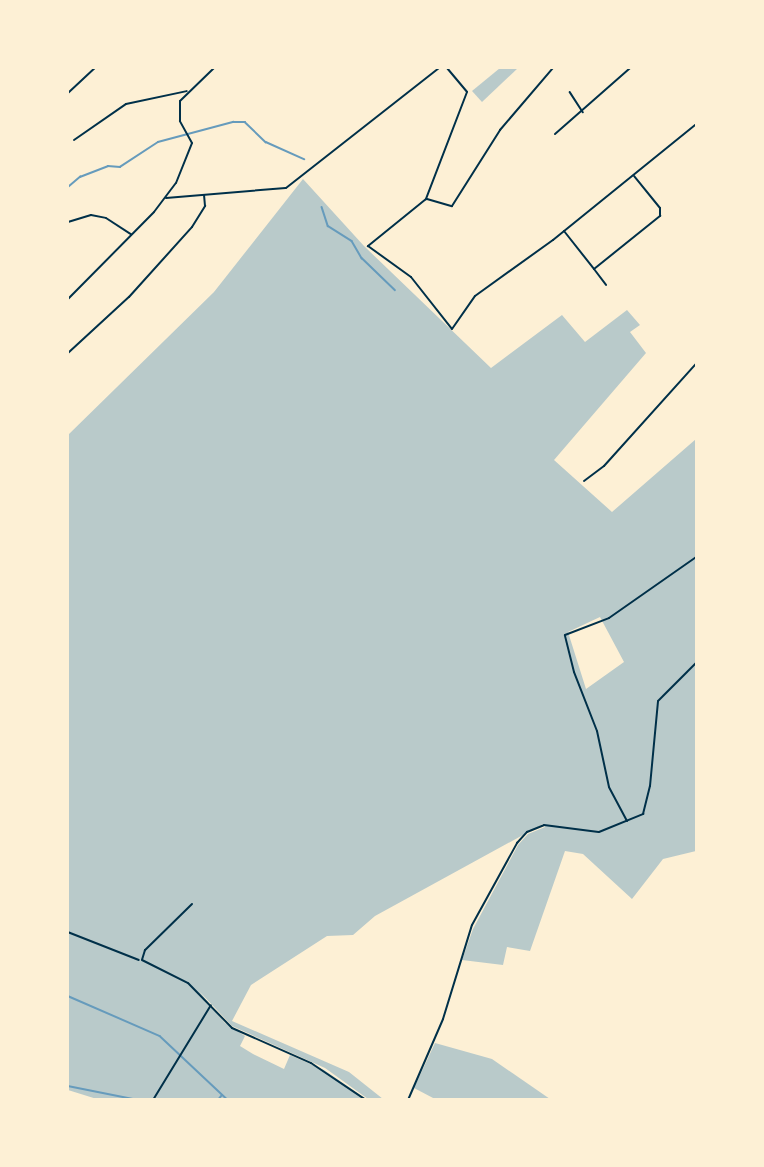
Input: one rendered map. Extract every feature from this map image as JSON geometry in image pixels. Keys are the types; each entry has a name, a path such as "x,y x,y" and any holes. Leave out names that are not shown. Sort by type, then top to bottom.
{"street":[{"path":"68,93 95,68"},
{"path":"68,298 166,198 192,143 178,110 187,91 214,68"},
{"path":"166,198 286,188 439,68"},
{"path":"447,68 466,92 426,199 368,246 411,277 452,329 475,296 564,231 696,124"},
{"path":"426,199 452,206 500,130 553,68"},
{"path":"555,134 583,112 630,68"},
{"path":"74,140 126,104 187,91"},
{"path":"594,269 660,216 660,208 634,176"},
{"path":"68,352 129,297 192,227 205,206 204,195"},
{"path":"68,222 91,215 106,218 131,234"},
{"path":"564,231 606,285"},
{"path":"584,481 604,466 696,364"},
{"path":"627,821 609,787 597,731 574,672 565,635 609,618 696,557"},
{"path":"408,1100 443,1019 472,925 517,843 527,832 544,825 598,832 627,821 646,808 657,701 696,663"},
{"path":"192,904 145,950 142,960 176,974 211,1005 232,1028 318,1066 366,1100"},
{"path":"153,1100 211,1005"}],"lane":[{"path":"570,92 583,112"}],"path":[{"path":"68,932 142,960"}],"shaded area":[{"path":"500,68 518,68 482,102 472,91"},
{"path":"303,179 364,246 491,368 562,315 585,342 627,310 640,325 630,332 646,353 554,460 612,512 696,439 696,851 663,859 632,899 583,854 565,851 530,951 507,947 503,965 462,960 473,929 518,845 528,834 545,827 543,824 375,916 353,935 327,936 251,985 232,1021 349,1072 383,1099 368,1099 325,1068 232,1026 199,991 225,1023 245,1036 240,1046 284,1069 290,1055 324,1070 366,1099 100,1100 68,1090 68,435 214,292","holes":["600,617 624,662 586,689 568,632"]},
{"path":"435,1043 492,1059 550,1099 435,1099 414,1088"}],"waterway":[{"path":"68,187 80,177 108,166 120,167 158,142 233,122 245,122 266,142 304,159"},
{"path":"322,207 328,226 352,241 362,258 395,290"},
{"path":"68,996 160,1036 228,1100"},
{"path":"68,1086 138,1100"},
{"path":"218,1100 222,1095"}]}
